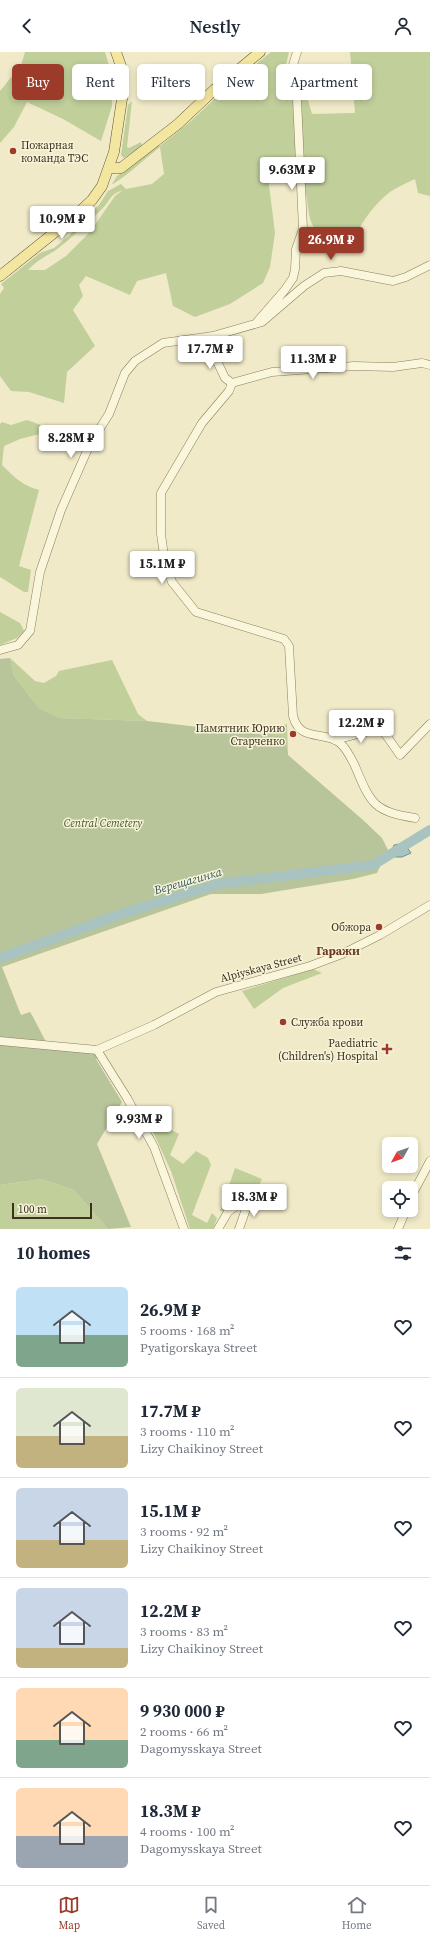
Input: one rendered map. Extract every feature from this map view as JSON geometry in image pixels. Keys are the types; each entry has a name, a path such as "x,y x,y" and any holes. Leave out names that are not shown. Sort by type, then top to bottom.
{"main road":[{"path":"0,276 74,217 92,200 102,186 109,168 117,133 122,98 122,69 116,52"},
{"path":"109,168 121,168 178,124 214,89 260,52"}],"street":[{"path":"254,325 290,283 294,273 295,254 303,229 297,100 293,65 297,52"},
{"path":"0,650 18,645 30,631 40,572 61,510 84,456 109,414 129,367 146,352 163,343 206,338 254,325 266,320 304,286 324,273 341,271 393,281 406,277 430,265"},
{"path":"206,338 225,378 232,383"},
{"path":"232,383 272,372 354,366 394,367 422,363 430,365"},
{"path":"232,383 229,391 202,423 161,493 161,534 165,563 172,582 196,612 280,637 287,642 289,646 293,716 300,731 336,740 347,750 365,789 376,805 388,812 415,818"},
{"path":"336,740 381,728 400,756 430,724"},
{"name":"Alpiyskaya Street","path":"97,1050 154,1025 216,992 310,966 342,954 380,935 430,905"},
{"path":"0,1041 97,1050 127,1098 154,1147 184,1229"},
{"path":"418,1184 430,1161"},
{"path":"218,1229 228,1212 240,1204 244,1205 246,1209 239,1229"},
{"path":"398,1229 403,1217"}],"green space":[{"path":"25,52 105,52 109,64 72,64 72,100 112,100 112,106 101,141 63,119 27,102 14,127 0,143 0,91 12,76 12,100 64,100 64,64 21,64"},
{"path":"271,52 289,52 286,64 276,64 276,100 308,100 312,114 355,113 354,100 372,100 372,64 351,64 350,52 430,52 430,196 418,193 415,179 393,190 385,196 370,212 356,236 335,235 328,239 313,227 304,187 299,180 287,169 275,170 268,177 275,233 270,267 263,283 230,304 195,317 173,306 166,273 137,281 130,295 86,276 79,285 83,296 73,310 95,346 67,372 64,403 29,392 11,391 0,376 0,294 4,288 1,284 40,253 54,248 70,235 77,224 99,205 108,191 121,184 126,189 152,184 164,174 160,147 127,174 112,184 117,176 159,145 160,146 191,121 213,100 268,100 268,64 256,64","holes":["123,190 115,196 90,232 66,256 45,270 28,270 38,261 67,241 103,208 113,195"]},
{"path":"132,101 127,147 129,148 141,142 142,146 124,158 121,155 128,105"},
{"path":"27,420 55,430 20,439 4,446 2,465 23,483 39,490 19,566 31,570 28,592 24,592 0,577 0,424 2,422 11,425"},
{"path":"0,612 20,623 24,631 17,638 0,645"},
{"path":"10,658 35,681 44,683 56,676 59,671 112,660 138,714 147,721 60,718 39,708 14,676"},
{"name":"Central Cemetery","path":"10,658 14,676 39,708 60,718 147,721 284,737 288,755 382,838 388,850 377,873 353,879 261,894 211,894 2,967 21,1015 30,1012 47,1044 102,1054 96,1059 122,1102 97,1144 131,1227 108,1229 74,1190 41,1179 0,1185 0,659"},
{"path":"287,724 288,755 261,735"},
{"path":"313,969 322,973 283,988 254,1009 242,991"},
{"path":"158,1123 179,1134 170,1155 183,1164 196,1151 208,1158 211,1165 192,1215 207,1223 212,1213 217,1218 213,1229 190,1229 171,1171 153,1132 157,1128"},
{"path":"235,1168 262,1179 251,1203 235,1203 225,1211 220,1211"},
{"path":"41,1179 74,1190 108,1229 0,1229 0,1185"}],"water":[{"path":"404,843 411,853 402,857 395,857 392,850 394,845"}],"waterway":[{"name":"Верещагинка","path":"0,958 121,914 218,884 373,865 430,830"}],"place":[{"name":"Пожарная команда ТЭС","path":"13,151"},
{"name":"Памятник Юрию Старченко","path":"293,734"},
{"name":"Обжора","path":"379,927"},
{"name":"Служба крови","path":"283,1022"},
{"name":"Paediatric (Children's) Hospital","path":"387,1049"}],"district":[{"name":"Гаражи","path":"338,951"}]}
